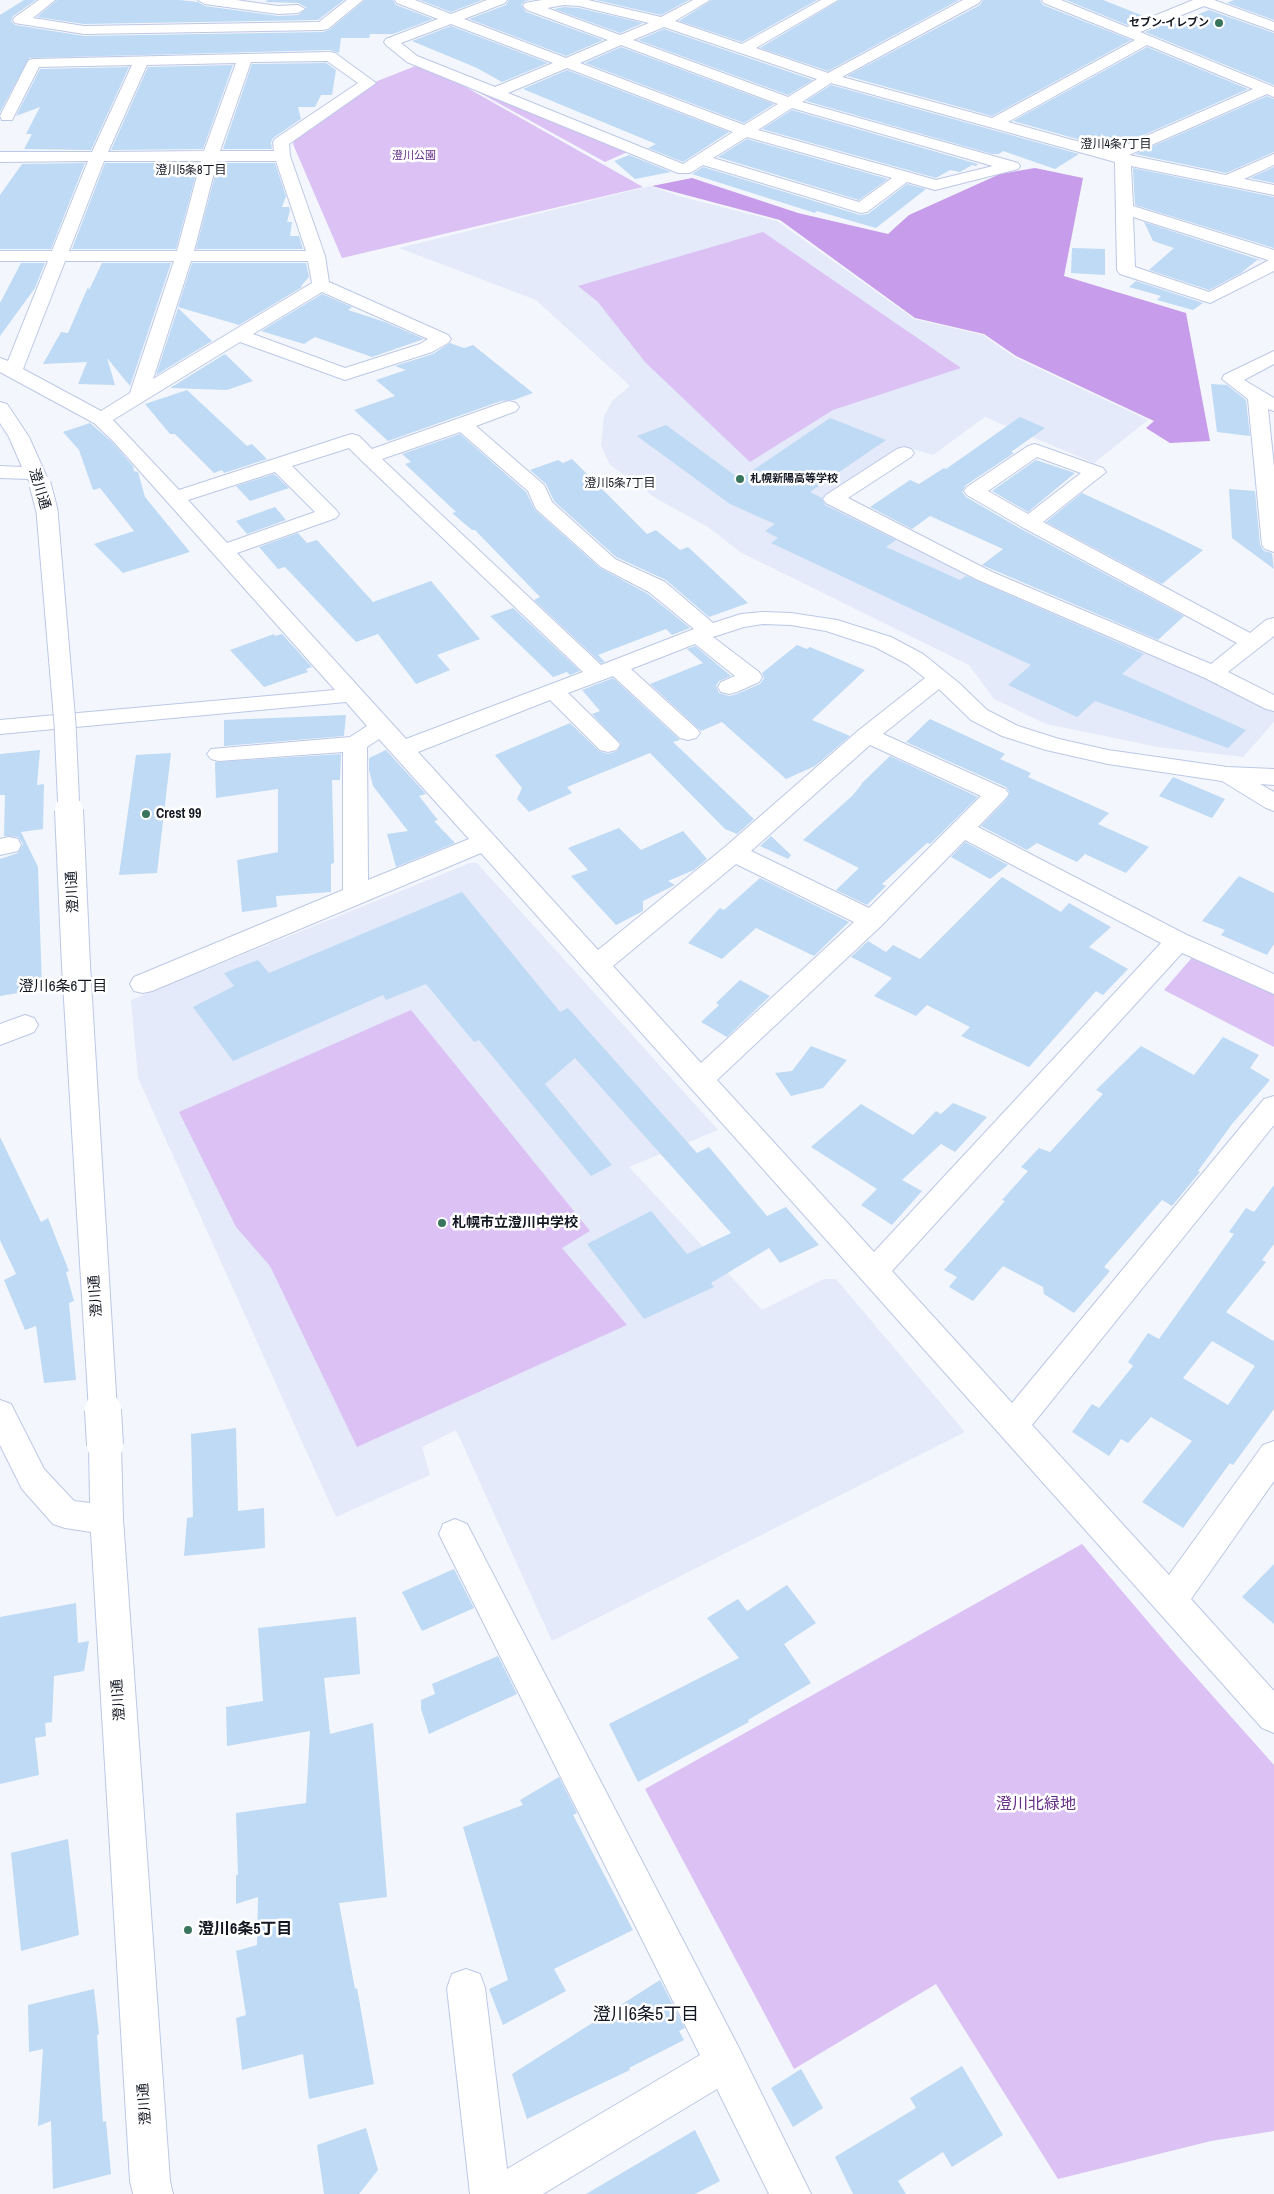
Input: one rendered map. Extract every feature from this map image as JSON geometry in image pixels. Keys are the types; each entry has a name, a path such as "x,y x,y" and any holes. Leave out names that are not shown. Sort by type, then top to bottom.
{"street":[{"path":"48,0 20,20 84,30 324,26 356,0"},
{"path":"205,0 278,10 342,10"},
{"path":"402,0 745,131 935,185 1012,166 790,104 510,0"},
{"path":"500,0 390,42 412,59 684,170 829,78 974,0"},
{"path":"530,6 564,0 663,22 829,78 1118,157 1274,190"},
{"path":"744,49 830,0"},
{"path":"1050,0 1270,90"},
{"path":"1127,32 1202,0 1274,27"},
{"path":"495,94 622,41 663,22 698,1"},
{"path":"995,123 1146,40"},
{"path":"0,133 3,115 34,63 330,56 368,83 281,142 282,156 316,256 321,285"},
{"path":"138,397 184,256 211,156 245,57"},
{"path":"142,60 98,157 60,256 6,368 101,419 120,437 487,841 597,966 1274,1716"},
{"path":"1118,157 1270,90"},
{"path":"0,157 282,156"},
{"path":"1118,157 1125,210 1126,270 1210,298 1274,264"},
{"path":"699,159 861,208 905,176"},
{"path":"1227,181 1274,159"},
{"path":"1125,210 1274,256"},
{"path":"0,256 316,256"},
{"path":"240,336 344,374 426,348 442,339 321,285"},
{"path":"101,419 321,285"},
{"path":"1274,357 1231,379 1266,401 1272,545 1274,546"},
{"path":"368,457 509,407"},
{"name":"澄川通","path":"0,408 19,437 38,478 47,511 65,724 78,994 105,1446 107,1519 150,2181 153,2194"},
{"path":"463,424 537,489 543,505 608,563 657,587 704,634 752,677 729,687"},
{"path":"175,498 352,440 368,457 607,671 688,733"},
{"path":"1030,523 1096,472 1035,450 974,492 1030,523 1251,642"},
{"path":"904,453 833,499 984,576 1212,673 1274,704"},
{"path":"224,551 329,514 279,464"},
{"path":"0,472 38,478"},
{"path":"403,749 704,634 741,621 763,618 791,619 829,625 883,642 915,659 979,715 1010,731 1054,746 1108,757 1227,774 1274,777"},
{"path":"1212,673 1274,625"},
{"path":"597,966 734,853 867,735 938,678"},
{"path":"553,691 608,745"},
{"path":"0,727 353,695"},
{"path":"219,754 355,744 382,727"},
{"path":"700,1080 872,920 997,794 867,735"},
{"path":"355,744 356,894"},
{"path":"1227,774 1274,803"},
{"path":"963,829 1178,941 1274,985"},
{"path":"143,984 487,841"},
{"path":"734,853 872,920"},
{"path":"874,1271 1178,941"},
{"path":"0,1035 25,1025"},
{"path":"1012,1426 1274,1106"},
{"path":"0,1413 33,1479 65,1514 107,1519"},
{"path":"1171,1600 1274,1455"},
{"path":"455,1534 791,2194"},
{"path":"466,1988 490,2194"},
{"path":"504,2194 725,2062"}],"shaded area":[{"path":"1035,168 1083,178 1064,276 1186,313 1210,441 1170,443 1146,428 1154,421 1016,356 984,334 915,318 780,220 652,186 692,178 798,213 888,234 909,215 1000,174"},
{"name":"札幌新陽高等学校","path":"650,186 682,197 777,221 914,319 983,335 1014,357 1148,420 1094,463 985,417 933,455 902,446 828,493 900,527 939,554 1274,702 1274,722 1243,757 1158,747 1046,724 994,699 969,665 740,552 708,527 657,499 610,465 601,445 604,416 612,401 630,386 536,300 399,248"},
{"name":"札幌市立澄川中学校","path":"470,863 477,863 718,1130 629,1167 762,1310 824,1279 836,1279 965,1432 552,1641 456,1430 422,1447 430,1475 336,1517 138,1078 131,1000"}],"green space":[{"name":"澄川公園","path":"423,63 643,187 342,258 293,144 294,140 375,82"},
{"path":"471,88 632,150 605,162"},
{"path":"763,232 961,368 833,410 750,462 645,362 598,302 578,286"},
{"path":"1196,953 1274,993 1274,1047 1164,990"},
{"path":"411,1010 590,1231 562,1248 627,1325 357,1447 270,1266 236,1227 179,1112"},
{"name":"澄川北緑地","path":"1082,1544 1178,1657 1274,1765 1274,2131 1211,2141 1058,2179 936,1984 794,2069 645,1789"}],"building":[{"path":"24,0 36,0 13,16 11,21 15,25 84,36 323,32 329,30 365,0 393,0 396,5 433,19 393,34 370,34 369,38 341,38 339,53 330,50 29,58 0,112 0,15"},
{"path":"57,0 179,0 198,2 205,6 278,16 298,15 307,8 298,3 265,2 268,0 344,0 318,20 84,24 37,17"},
{"path":"420,0 482,0 451,12"},
{"path":"509,0 531,0 525,1 521,5 526,12 603,40 566,56 469,19 506,5"},
{"path":"596,0 689,0 661,15"},
{"path":"712,0 817,0 742,42 679,21"},
{"path":"840,0 959,0 828,71 760,48"},
{"path":"983,0 1040,0 1043,5 1131,40 992,116 847,76 980,5"},
{"path":"1066,0 1103,0 1146,17 1127,25"},
{"path":"1234,0 1274,0 1274,20 1227,3"},
{"path":"564,7 579,8 643,23 620,33 554,9"},
{"path":"1209,10 1274,33 1274,85 1145,32 1164,24 1169,26"},
{"path":"451,26 548,63 502,82 477,68 412,41"},
{"path":"664,29 813,80 788,95 638,40"},
{"path":"621,47 774,104 744,123 585,63"},
{"path":"1147,47 1248,89 1112,149 1108,148 1101,133 1101,141 1095,144 1013,121"},
{"path":"326,63 336,70 332,95 321,95 315,107 298,107 301,119 273,138 271,142 272,149 223,149 252,64"},
{"path":"233,65 203,149 111,150 148,67"},
{"path":"129,67 91,150 24,149 32,134 26,134 40,107 16,116 40,69"},
{"path":"567,70 729,132 683,162 648,148 656,144 523,89"},
{"path":"831,85 1079,154 1055,169 1003,151 999,154 992,154 806,101"},
{"path":"1267,96 1274,99 1274,152 1226,173 1135,154"},
{"path":"792,110 978,164 976,166 972,165 960,172 950,170 936,178 762,129"},
{"path":"747,139 888,179 859,200 718,157"},
{"path":"629,155 671,172 635,179 614,161"},
{"path":"85,163 51,249 0,249 0,195 22,164"},
{"path":"105,163 199,163 176,249 72,249"},
{"path":"218,163 275,163 286,196 282,207 289,207 290,210 287,222 292,222 290,236 299,236 303,249 196,249"},
{"path":"703,167 860,215 868,214 907,184 926,189 876,228 817,211 815,213 692,174"},
{"path":"1274,167 1274,183 1250,178"},
{"path":"1133,168 1274,197 1274,248 1135,205"},
{"path":"1144,222 1263,261 1257,260 1241,273 1209,290 1149,270 1174,248 1153,241"},
{"path":"1072,248 1105,249 1105,275 1071,273"},
{"path":"21,263 45,263 35,288 0,336 0,303"},
{"path":"102,263 171,263 130,386 107,358 115,385 78,384 87,362 43,364 61,332 68,333 88,287 89,290"},
{"path":"192,263 306,263 309,277 302,287 239,325 178,307"},
{"path":"1136,281 1203,303 1193,310 1157,300 1161,296 1129,287"},
{"path":"322,294 352,307 348,310 385,322 424,339 372,357 315,337 304,344 261,331"},
{"path":"178,308 212,341 156,375"},
{"path":"450,343 464,348 473,345 533,393 514,400 501,401 388,441 354,410 395,396 376,380 406,370 395,366 433,354"},
{"path":"225,354 253,381 227,390 170,388"},
{"path":"1211,384 1227,385 1246,400 1250,436 1217,432"},
{"path":"187,390 247,446 252,444 267,459 224,473 222,470 214,473 175,434 170,434 145,404"},
{"path":"1020,417 1045,428 1011,452 1014,453 966,485 962,492 966,497 1021,529 1184,616 1158,640 982,565 1003,549 930,516 912,529 870,507 910,480 919,484 944,468 946,469"},
{"path":"830,418 886,440 810,492 822,498 825,505 896,540 886,547 960,580 966,576 1144,654 1122,674 1246,730 1228,748 1095,701 1077,717 1008,685 1031,665 771,543 778,538 765,531 775,524 730,504 637,436 666,425 740,479"},
{"path":"90,423 112,442 133,466 134,471 138,472 145,497 190,552 123,573 94,544 134,531 100,488 93,490 79,450 63,432"},
{"path":"460,434 526,492 535,510 600,568 648,594 690,628 672,635 666,629 598,655 605,662 601,663 534,600 540,597 475,530 472,530 452,513 456,512 405,464 411,462 402,454"},
{"path":"572,459 647,534 656,530 680,550 688,547 748,603 709,617 666,580 616,557 554,501 546,484 530,470 558,460 563,463"},
{"path":"1036,460 1075,473 1028,512 992,491"},
{"path":"274,474 289,488 250,501 236,486"},
{"path":"1229,489 1255,491 1260,545 1264,551 1272,553 1274,569 1232,538"},
{"path":"1082,493 1203,550 1162,584 1046,522"},
{"path":"275,507 286,520 247,534 236,521"},
{"path":"298,533 307,543 317,540 373,602 431,581 480,639 437,655 450,670 416,684 378,634 356,642 285,567 278,569 259,547"},
{"path":"513,608 580,671 570,675 567,672 553,677 490,616"},
{"path":"274,634 275,636 282,634 312,667 306,669 308,672 264,687 230,650"},
{"path":"797,645 807,649 810,647 865,670 812,720 850,736 815,766 786,779 722,722 701,731 650,684 703,663 687,649 695,646 731,676 719,681 716,686 719,693 729,696 737,694 760,684 764,678 762,673"},
{"path":"613,678 680,740 673,742 754,819 737,834 725,829 650,753 567,787 572,793 529,812 517,799 522,788 495,755 570,723 599,751 608,754 617,751 621,744 592,714 600,711 582,690"},
{"path":"346,715 344,736 224,746 224,720"},
{"path":"930,719 1005,754 1000,759 1031,773 1028,777 1109,813 1098,824 1149,847 1126,873 1085,854 1077,862 1037,843 1027,850 981,826 1006,800 1010,793 1006,787 906,742"},
{"path":"40,750 37,785 44,784 43,829 21,832 38,867 42,989 0,996 0,859 18,853 23,844 18,837 4,836 5,795 0,795 0,754"},
{"path":"386,750 426,794 419,796 438,820 434,821 455,843 396,867 387,834 408,831 373,786 369,770 369,758"},
{"name":"Crest 99","path":"171,753 157,873 119,875 136,755"},
{"path":"341,754 340,780 332,780 334,863 331,864 331,892 276,896 277,907 242,912 237,860 278,852 278,789 216,798 215,762"},
{"path":"890,756 978,797 930,844 927,843 882,884 886,886 867,905 836,890 859,868 803,840 852,796 861,784"},
{"path":"1173,777 1225,799 1212,818 1159,796"},
{"path":"619,828 641,850 683,831 707,859 694,870 668,881 675,885 643,901 643,911 616,925 571,876 588,870 568,848"},
{"path":"771,836 791,855 788,859 760,846"},
{"path":"965,842 1008,865 990,879 951,857"},
{"path":"1239,876 1274,893 1274,944 1267,955 1221,935 1225,930 1202,921"},
{"path":"1002,877 1061,912 1069,903 1111,927 1089,947 1128,969 1103,995 1096,991 1029,1067 961,1036 970,1027 927,1005 916,1016 874,996 892,978 851,957 868,941 886,952 893,945 920,959"},
{"path":"760,878 849,922 814,956 756,928 722,959 688,943 720,908 724,910"},
{"path":"462,892 560,1012 568,1008 697,1153 709,1147 767,1216 786,1207 819,1245 780,1263 769,1248 711,1283 714,1287 644,1319 587,1244 651,1211 687,1254 731,1233 575,1058 545,1084 612,1165 591,1176 479,1040 474,1042 426,984 386,1000 383,995 233,1061 193,1007 234,986 224,973 258,960 269,973"},
{"path":"740,980 770,996 727,1037 701,1022 719,1005 716,1003"},
{"path":"1223,1037 1259,1055 1250,1068 1270,1080 1232,1124 1198,1171 1200,1172 1172,1206 1162,1200 1104,1267 1110,1271 1074,1313 1044,1294 1043,1287 1003,1266 973,1301 949,1287 957,1277 944,1270 1005,1201 1002,1200 1028,1171 1021,1167 1039,1148 1050,1152 1103,1094 1096,1090 1141,1046 1194,1075"},
{"path":"811,1046 847,1060 823,1088 791,1096 775,1073 792,1071"},
{"path":"953,1103 987,1117 955,1152 941,1144 902,1180 922,1191 892,1225 861,1205 877,1189 811,1147 861,1104 913,1135 936,1111 941,1114"},
{"path":"0,1137 41,1222 48,1218 69,1271 66,1272 74,1301 69,1303 76,1380 44,1383 36,1326 25,1330 4,1280 16,1274 0,1240"},
{"path":"1274,1185 1274,1244 1262,1260 1266,1262 1226,1312 1273,1341 1274,1339 1274,1409 1233,1465 1230,1463 1183,1528 1142,1502 1192,1441 1151,1417 1128,1443 1121,1439 1109,1456 1072,1432 1092,1404 1099,1408 1133,1366 1128,1362 1148,1333 1159,1339 1234,1234 1229,1232 1246,1208 1254,1212","holes":["1212,1341 1255,1366 1228,1405 1183,1378"]},
{"path":"236,1428 238,1511 264,1508 265,1548 184,1556 187,1518 193,1517 191,1434"},
{"path":"1274,1564 1274,1624 1242,1597"},
{"path":"454,1569 474,1608 422,1631 402,1592"},
{"path":"787,1585 816,1623 784,1644 811,1683 748,1720 749,1722 638,1782 609,1724 739,1658 707,1618 738,1599 747,1611"},
{"path":"76,1603 78,1643 89,1641 84,1671 54,1676 52,1722 45,1723 46,1736 35,1738 39,1775 0,1784 0,1617"},
{"path":"356,1617 360,1674 324,1678 330,1734 373,1723 387,1897 339,1903 355,1989 357,1988 374,2084 309,2099 303,2054 242,2070 236,2018 246,2015 236,1951 257,1945 258,1897 236,1904 236,1875 238,1875 236,1813 306,1803 310,1731 227,1746 226,1707 263,1701 258,1628"},
{"path":"498,1656 517,1694 429,1734 421,1709 421,1700 435,1694 432,1684"},
{"path":"559,1777 577,1813 573,1815 633,1930 554,1969 566,1991 503,2025 489,1989 508,1980 463,1827 523,1805 520,1800"},
{"path":"68,1839 79,1935 21,1951 11,1853"},
{"path":"660,1980 685,2028 679,2031 684,2040 629,2068 630,2070 527,2119 512,2074"},
{"path":"94,1989 99,2034 97,2035 103,2122 106,2121 111,2174 53,2189 51,2121 38,2126 43,2049 29,2052 28,2005"},
{"path":"962,2066 1003,2135 952,2167 943,2152 898,2181 906,2194 853,2194 835,2157 916,2108 910,2098"},
{"path":"801,2069 823,2108 793,2127 771,2088"},
{"path":"366,2128 378,2170 359,2194 324,2194 317,2145"},
{"path":"695,2130 720,2181 695,2194 586,2194"}],"place":[{"name":"セブン-イレブン","path":"1219,23"},
{"name":"札幌新陽高等学校","path":"740,479"},
{"name":"Crest 99","path":"146,814"},
{"name":"札幌市立澄川中学校","path":"442,1223"},
{"name":"澄川6条5丁目","path":"188,1930"}],"district":[{"name":"澄川4条7丁目","path":"1116,145"},
{"name":"澄川5条8丁目","path":"191,171"},
{"name":"澄川5条7丁目","path":"620,484"},
{"name":"澄川6条6丁目","path":"63,987"},
{"name":"澄川6条5丁目","path":"646,2015"}]}
